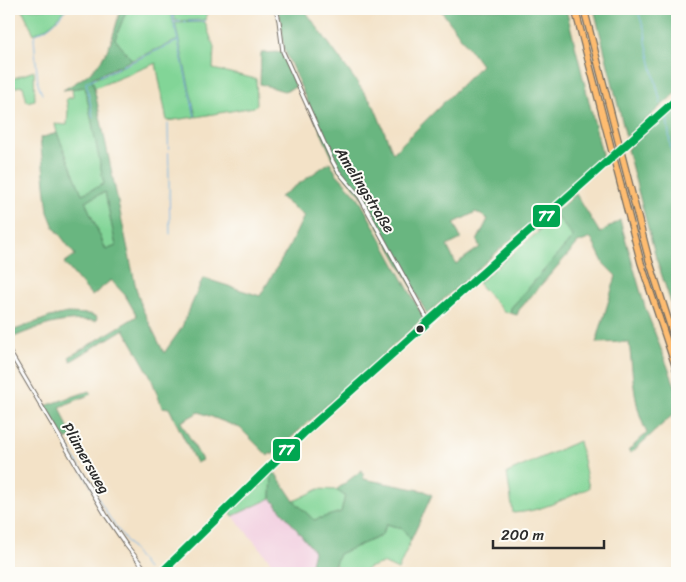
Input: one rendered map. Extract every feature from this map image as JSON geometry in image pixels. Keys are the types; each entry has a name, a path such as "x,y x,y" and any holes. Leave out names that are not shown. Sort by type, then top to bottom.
{"highway":[{"path":"575,9 641,264 677,371"},
{"path":"584,9 649,260 677,347"}],"main road":[{"path":"161,573 305,432 677,99"}],"street":[{"name":"Amelingstraße","path":"276,9 280,21 283,52 332,160 338,171 360,197 429,322"},
{"name":"Plümersweg","path":"9,351 107,516 126,545 148,573"}],"shaded area":[{"path":"271,498 314,551 310,568 299,566 293,573 280,573 233,516"}],"green space":[{"path":"22,9 65,9 52,24 34,34"},
{"path":"121,9 127,9 115,39 132,60 92,78 136,288 142,308 164,353 181,329 203,278 260,296 289,247 304,216 280,197 330,162 336,173 358,197 424,318 272,455 271,453 268,456 240,428 199,412 181,422 202,460 196,463 169,408 162,407 150,375 124,329 71,361 69,357 137,316 125,295 111,280 92,296 64,263 75,255 54,227 48,212 40,138 57,133 82,194 104,184 85,87 63,90 87,75 97,66 108,49","holes":["105,192 116,246 106,250 85,201"]},
{"path":"127,9 170,9 178,40 132,60 115,39"},
{"path":"172,9 208,9 205,20 175,21"},
{"path":"277,9 304,9 374,106 393,153 481,65 440,9 566,9 603,158 427,314 361,195 339,170 333,159 284,49 281,21","holes":["476,212 488,219 477,241 480,247 456,264 447,246 461,239 454,223"]},
{"path":"594,9 677,9 677,92 626,137"},
{"path":"205,22 214,47 213,69 256,79 257,104 254,107 196,117 175,23"},
{"path":"178,41 195,117 167,121 156,63 95,88 92,80"},
{"path":"281,52 296,87 284,91 260,84 261,53"},
{"path":"34,71 35,100 27,102 23,86 9,88 9,80"},
{"path":"85,86 104,184 82,194 55,124 67,125 68,110 66,99 73,97 72,88"},
{"path":"677,104 677,170 675,171 677,180 677,321 656,258 627,149"},
{"path":"105,192 116,246 106,250 85,201"},
{"path":"576,194 600,233 620,220 645,307 677,391 677,411 631,453 628,451 647,433 636,400 629,342 596,343 616,276 604,264 591,238 578,243 519,310 517,315 510,313 511,308 573,237 557,216 537,231 538,227"},
{"path":"557,216 573,237 511,308 510,313 504,312 478,283"},
{"path":"67,313 89,314 97,317 96,321 83,320 51,324 9,339 9,332"},
{"path":"89,391 91,394 60,407 72,437 66,440 45,406"},
{"path":"579,441 589,488 542,508 513,513 507,473"},
{"path":"272,468 271,498 233,516 230,511"},
{"path":"272,468 294,501 314,520 341,512 345,496 336,490 362,470 364,479 425,491 432,495 411,540 403,529 387,524 381,536 339,554 331,573 310,568 314,551 271,498"},
{"path":"319,489 336,490 345,496 341,512 314,520 294,501"},
{"path":"387,524 403,529 411,540 398,570 383,563 368,568 364,573 343,573 335,564 339,554 381,536"}],"waterway":[{"path":"42,94 38,84 35,34 52,24 66,9"},
{"path":"171,9 195,116"},
{"path":"637,9 645,31 661,104"},
{"path":"175,22 205,21"},
{"path":"93,118 86,82 178,41"},
{"path":"667,116 671,152 677,169"},
{"path":"168,124 170,234"},
{"path":"65,441 109,517 147,569"},
{"path":"9,570 13,569 17,573"}],"transit line":[{"name":"77","path":"161,573 305,432 677,99"}]}
